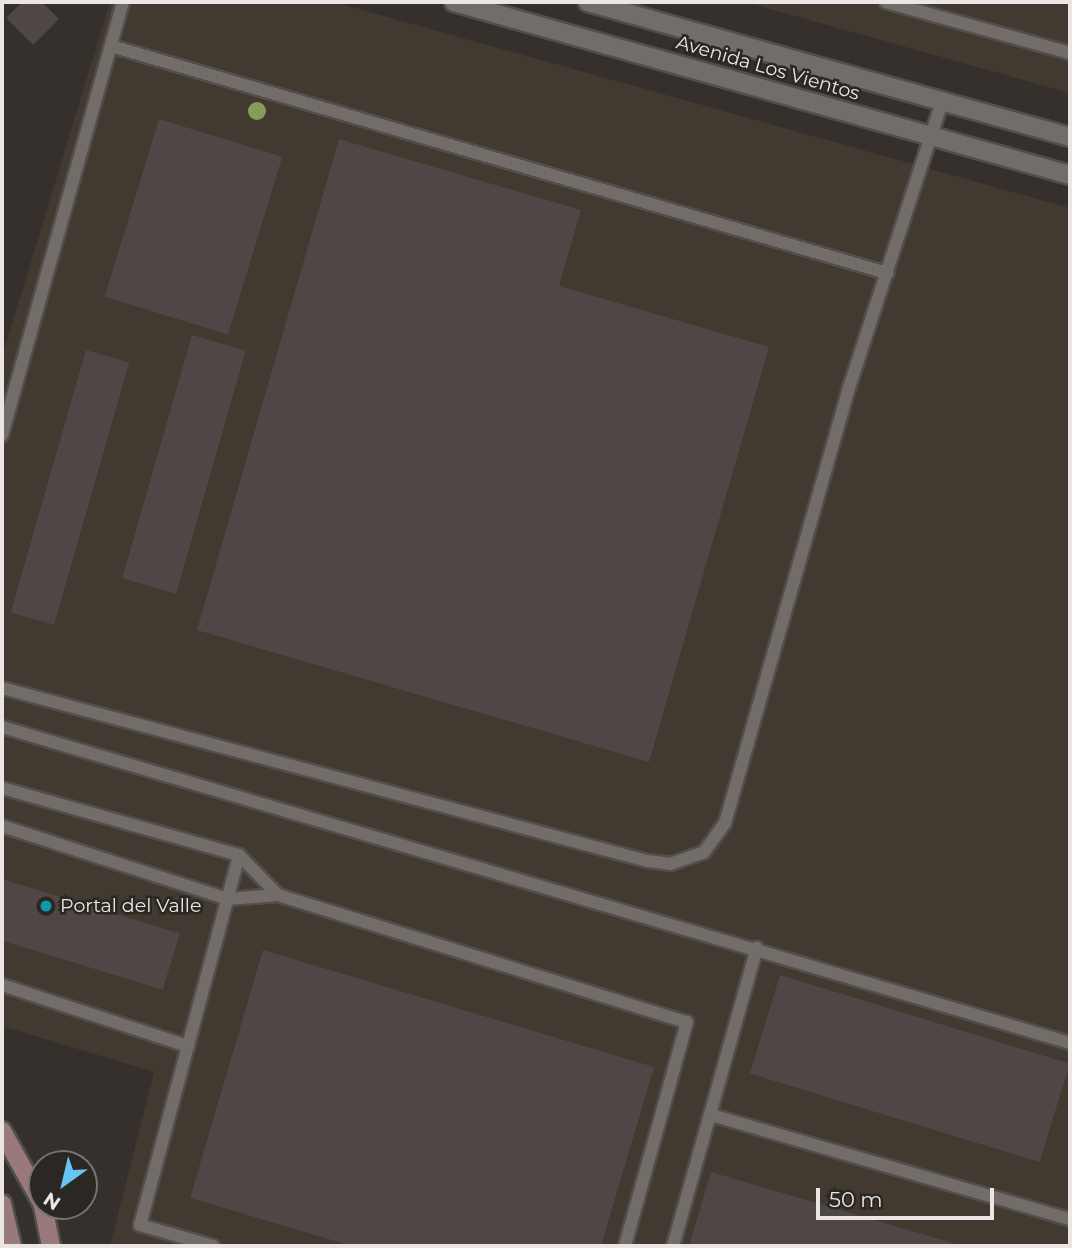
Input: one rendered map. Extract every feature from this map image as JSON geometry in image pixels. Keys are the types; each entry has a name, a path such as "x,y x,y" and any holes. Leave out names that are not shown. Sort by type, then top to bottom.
{"street":[{"name":"Avenida Los Vientos","path":"454,2 1070,175"},
{"name":"Avenida Los Vientos","path":"597,3 1070,137"},
{"path":"2,1131 28,1177"},
{"path":"2,1205 12,1246"},
{"path":"46,1220 51,1246"}],"lane":[{"path":"2,435 123,2"},
{"path":"886,2 1070,53"},
{"path":"111,47 887,274"},
{"path":"2,688 647,861 694,858 724,823 887,274 942,101"},
{"path":"2,727 757,948 1070,1043"},
{"path":"2,788 239,855 278,895"},
{"path":"2,826 228,899 278,895 687,1022 625,1246"},
{"path":"213,1246 140,1225 239,855"},
{"path":"673,1246 757,948"},
{"path":"2,985 188,1046"},
{"path":"711,1115 1070,1219"}],"shaded area":[{"path":"110,2 334,2 1070,208 1070,1246 110,1246 154,1072 2,1026 2,357"},
{"path":"745,2 1070,2 1070,93"}],"building":[{"path":"22,2 42,2 59,19 33,45 6,18"},
{"path":"159,119 282,157 228,335 105,297"},
{"path":"339,139 581,210 559,286 769,347 649,762 197,630"},
{"path":"192,335 246,350 176,594 122,578"},
{"path":"86,350 129,362 54,625 11,612"},
{"name":"Portal del Valle","path":"2,879 180,933 163,990 2,941"},
{"path":"263,950 654,1067 601,1246 352,1246 190,1198"},
{"path":"780,975 1070,1064 1040,1162 750,1073"},
{"path":"711,1172 963,1246 689,1246"}],"place":[{"name":"Portal del Valle","path":"46,906"}]}
